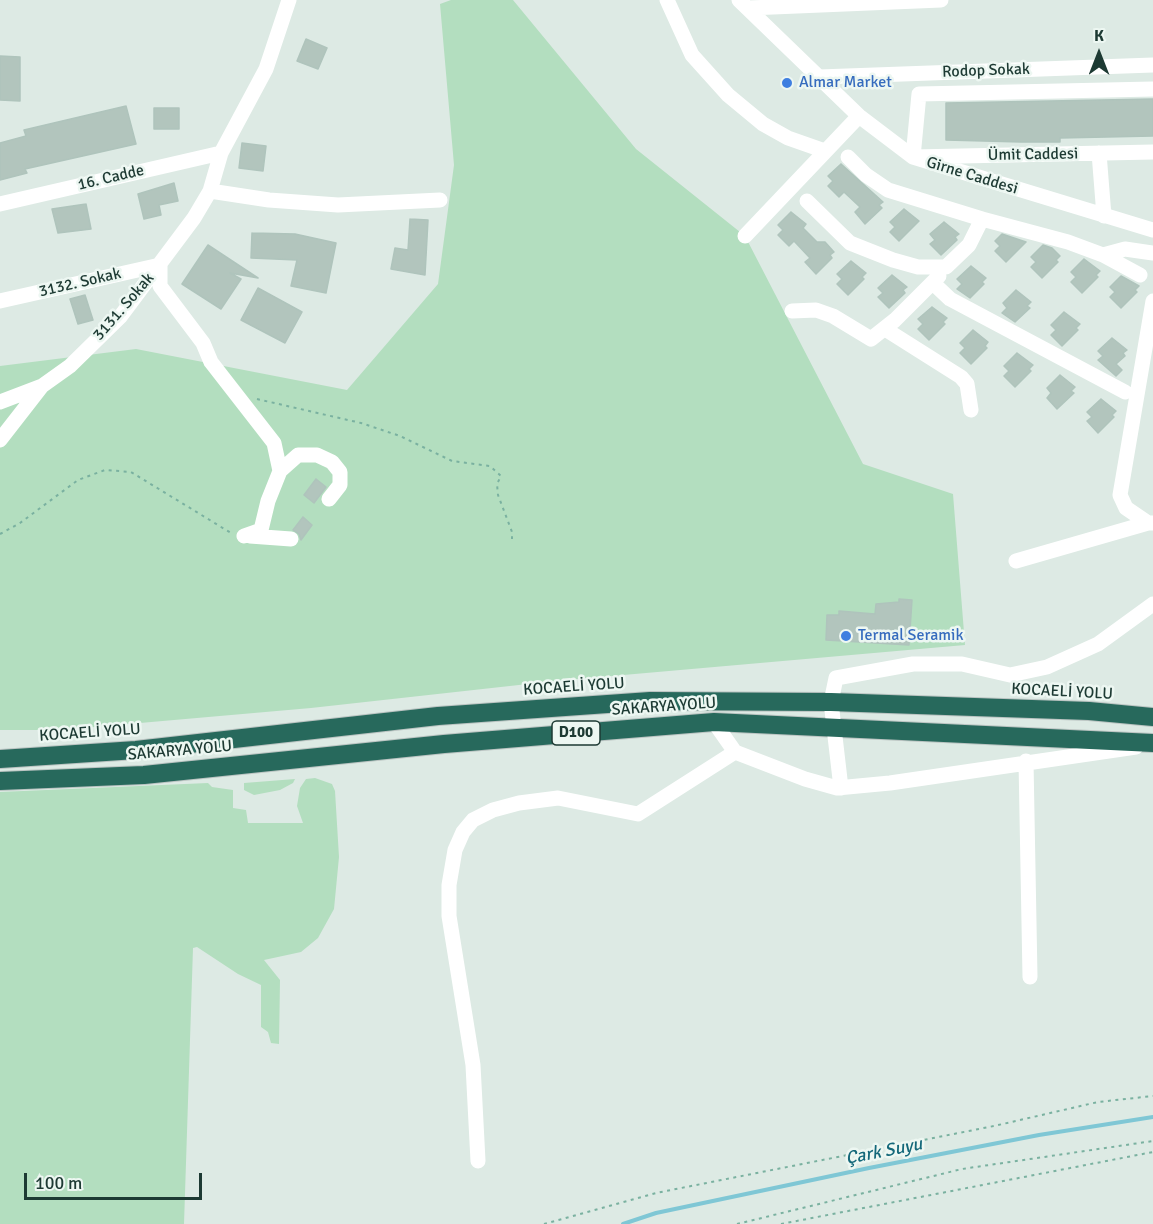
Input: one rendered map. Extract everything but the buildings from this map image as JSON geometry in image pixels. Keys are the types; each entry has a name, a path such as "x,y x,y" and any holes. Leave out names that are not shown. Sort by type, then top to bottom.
{"highway":[{"name":"KOCAELİ YOLU","path":"0,759 136,750 438,716 638,702 831,702 1089,711 1153,717"},
{"name":"SAKARYA YOLU","path":"0,781 144,775 444,744 714,722 832,726 950,735 1153,744"}],"street":[{"name":"3131. Sokak","path":"0,440 42,386 70,366 120,317 160,266 210,191 221,153 266,69 289,0"},
{"path":"667,0 692,55 728,95 763,124 788,138 825,151"},
{"path":"744,4 941,0"},
{"name":"Girne Caddesi","path":"744,4 859,116 913,158 1153,230"},
{"name":"Rodop Sokak","path":"819,77 1153,65"},
{"path":"913,158 919,94 1153,89"},
{"path":"745,236 859,116"},
{"name":"Ümit Caddesi","path":"913,158 1153,152"},
{"name":"16. Cadde","path":"0,204 221,153"},
{"path":"1099,153 1104,216"},
{"path":"848,157 888,190 1068,242 1103,255 1140,275"},
{"path":"210,191 269,200 338,205 440,200"},
{"path":"807,201 850,243 866,251 918,267 946,267"},
{"path":"792,311 816,310 833,316 871,339 885,330 969,245 982,219"},
{"path":"1103,255 1125,249 1153,253"},
{"path":"160,266 160,286 203,343 212,362 274,443 280,471"},
{"name":"3132. Sokak","path":"0,301 160,266"},
{"path":"933,283 950,299 1125,392"},
{"path":"1151,523 1126,508 1120,495 1153,301"},
{"path":"885,330 961,377 967,384 971,410"},
{"path":"0,402 42,386"},
{"path":"244,536 261,530 268,501 280,471 298,455 317,455 332,462 340,472 340,485 329,499"},
{"path":"1016,561 1151,523"},
{"path":"244,536 291,539"},
{"path":"841,788 832,726 831,702 836,678 913,664 962,664 1010,675 1047,667 1098,644 1153,604"},
{"path":"714,722 735,752 805,779 841,788 890,783 1026,761 1153,744"},
{"path":"478,1161 473,1065 449,916 449,885 454,850 463,832 473,820 494,810 519,803 558,798 638,814 735,752"},
{"path":"1026,761 1030,977"}],"path":[{"path":"239,398 261,399 361,423 400,436 452,461 490,466 501,476 497,484 498,495 512,532 512,539"},
{"path":"0,534 20,523 78,480 105,470 131,472 170,494 226,532 244,536"},
{"path":"544,1224 656,1193 994,1126 1098,1102 1153,1096"},
{"path":"737,1224 962,1169 1153,1141"},
{"path":"782,1224 1153,1152"}],"green space":[{"path":"451,0 513,0 636,149 745,236 863,464 953,494 965,645 555,681 311,708 60,730 0,730 0,366 136,349 347,390 438,284 454,165 440,4"},
{"path":"315,778 332,784 335,791 339,857 334,909 318,938 301,952 264,960 280,980 279,1044 271,1043 268,1032 261,1027 261,985 238,974 197,947 193,948 184,1224 0,1224 0,792 208,783 212,787 233,790 233,808 246,810 248,823 303,823 297,806 300,788 306,779"},
{"path":"295,779 293,783 280,790 254,795 244,790 244,783"}],"waterway":[{"name":"Çark Suyu","path":"623,1224 656,1213 869,1168 1039,1135 1153,1117"}],"place":[{"name":"Almar Market","path":"787,83"},
{"name":"Termal Seramik","path":"846,636"}]}
